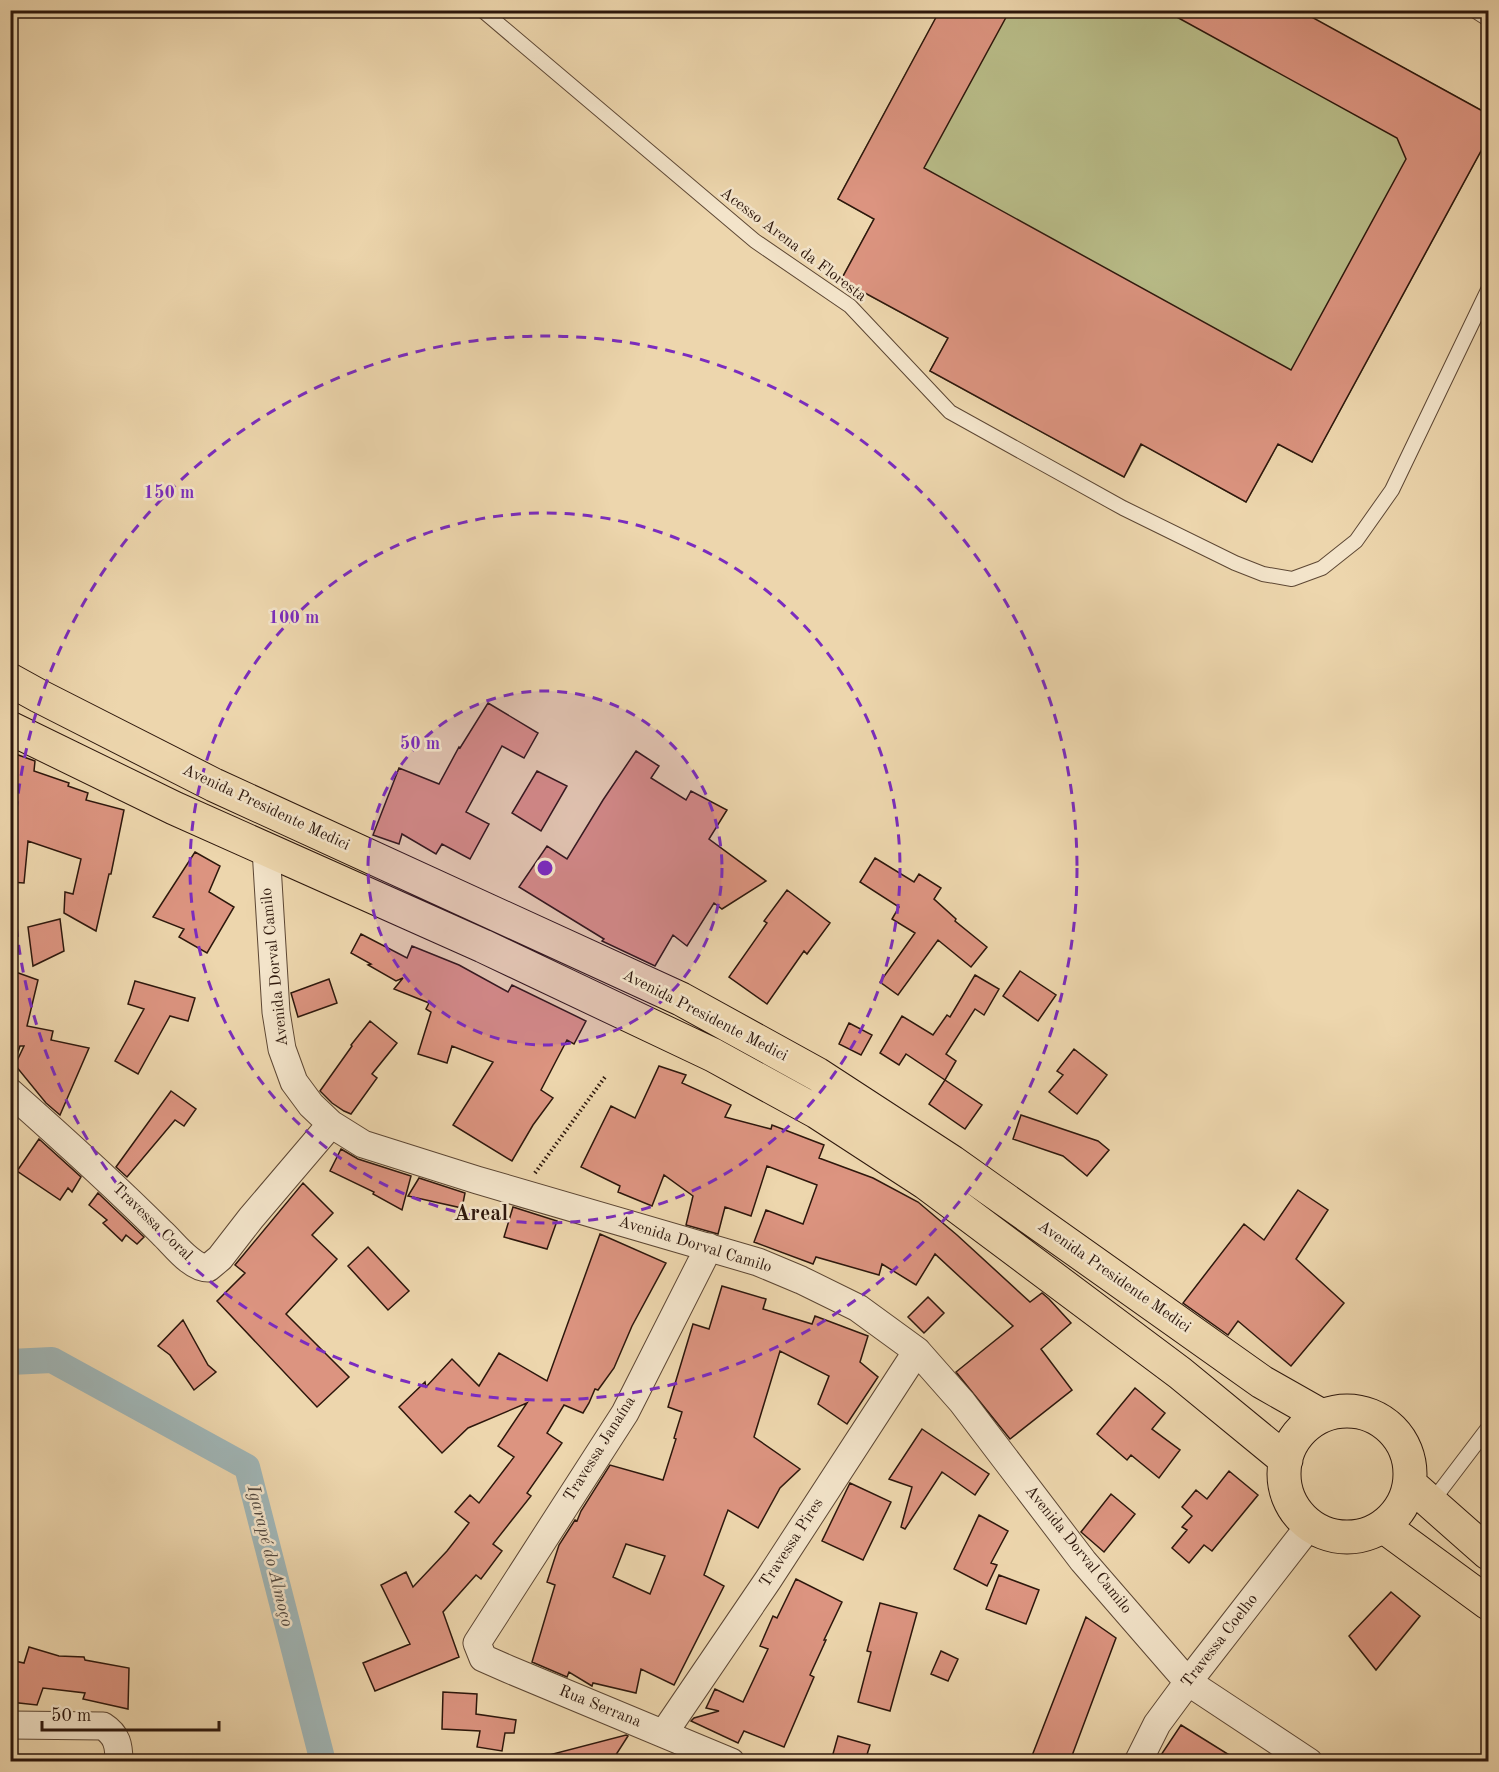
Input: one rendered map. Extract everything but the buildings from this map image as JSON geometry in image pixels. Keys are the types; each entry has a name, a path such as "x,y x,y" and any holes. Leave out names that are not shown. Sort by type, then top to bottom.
{"main road":[{"name":"Avenida Presidente Medici","path":"10,680 214,785 681,999 817,1074 952,1162 1263,1382 1322,1416"},
{"name":"Avenida Presidente Medici","path":"10,728 174,808 483,946 681,1040 817,1112 926,1183 1180,1373 1286,1460"},
{"path":"1420,1493 1383,1526 1366,1534 1347,1537 1328,1534 1310,1525 1297,1512 1288,1496 1284,1478 1286,1460 1299,1433 1309,1423 1322,1416 1341,1411 1360,1412 1378,1418 1393,1430 1404,1446 1420,1493 1488,1552"},
{"path":"1383,1526 1488,1603"}],"street":[{"name":"Avenida Dorval Camilo","path":"266,849 276,1001 282,1049 294,1082 311,1105 331,1124 363,1144 520,1193 758,1262 858,1308 917,1351 962,1402 1083,1561 1188,1682 1309,1761"},
{"name":"Travessa Coral","path":"10,1092 121,1191 184,1255 201,1268 208,1268 220,1258 331,1124"},
{"name":"Travessa Janaína","path":"477,1643 625,1413 709,1247"},
{"name":"Travessa Pires","path":"664,1733 768,1580 917,1351"},
{"name":"Travessa Coelho","path":"1137,1761 1157,1724 1310,1525"},
{"name":"Rua Serrana","path":"477,1643 483,1658 731,1761"},
{"path":"20,1725 103,1726 112,1732 117,1740 119,1761"}],"lane":[{"name":"Acesso Arena da Floresta","path":"482,10 755,241 850,306 950,412 1123,508 1235,563 1263,574 1292,579 1322,568 1356,541 1392,490 1488,290"},
{"path":"1474,10 1488,19"},
{"path":"1420,1493 1488,1428"}],"path":[{"path":"520,1193 605,1077"}],"green space":[{"path":"940,11 1299,11 1488,114 1488,138 1312,462 1278,444 1246,502 1142,444 1124,477 930,371 948,338 841,280 874,219 838,199"}],"waterway":[{"name":"Igarapé do Almoço","path":"10,1362 52,1360 247,1467 323,1762"}],"district":[{"name":"Areal","path":"481,1214"}]}
